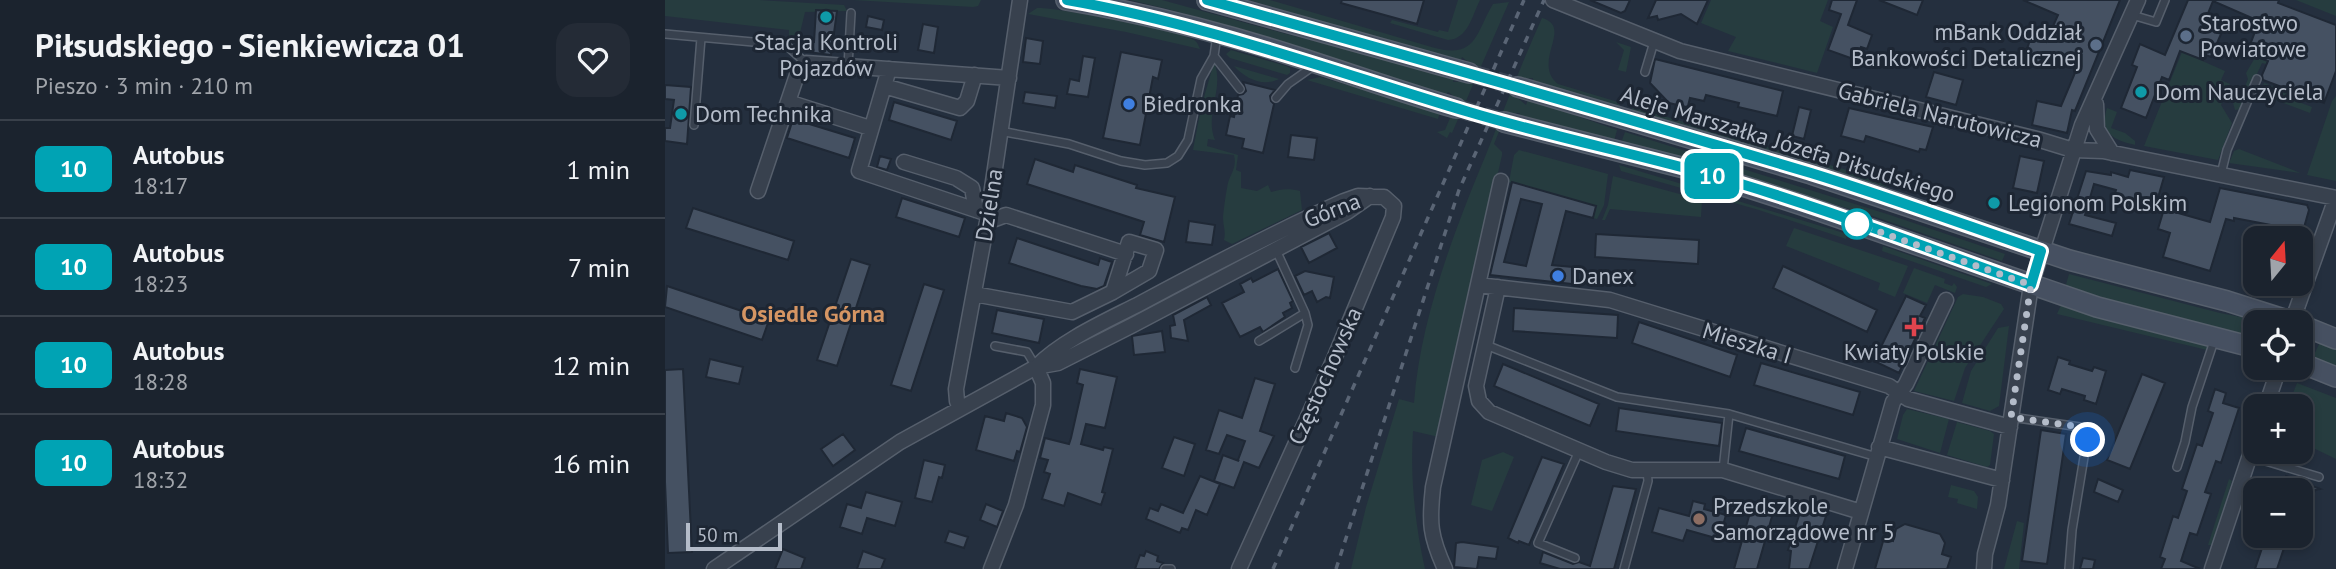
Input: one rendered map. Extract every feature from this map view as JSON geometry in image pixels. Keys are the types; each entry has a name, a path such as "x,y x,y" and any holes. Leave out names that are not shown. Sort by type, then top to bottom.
{"main road":[{"path":"1066,0 1175,22 1456,108"},
{"path":"1207,0 1469,73"},
{"name":"Aleje Marszałka Józefa Piłsudskiego","path":"1518,87 1811,174 2077,262 2255,310"},
{"path":"1504,122 1713,176 2109,311 2243,345"},
{"path":"2313,330 2336,339"},
{"path":"2313,368 2336,377"}],"street":[{"name":"Dzielna","path":"960,410 956,389 974,293 984,215 991,196 1020,0"},
{"name":"Gabriela Narutowicza","path":"1553,0 1680,51 2073,149 2112,153 2336,198"},
{"path":"1982,565 1998,505 2031,285 2073,149 2138,0"},
{"path":"758,191 798,72 806,63 1009,78"},
{"path":"889,69 859,171 984,215 1006,215 1126,254"},
{"path":"884,86 960,108 967,101 975,75"},
{"path":"2099,92 2096,126 2112,153"},
{"path":"788,102 870,128"},
{"path":"904,162 956,178 972,188 984,215"},
{"path":"1444,569 1430,527 1433,487 1501,181"},
{"path":"991,196 1006,215"},
{"name":"Górna","path":"722,567 900,442 1036,367 1049,354 1219,262 1344,201 1358,196 1371,196"},
{"name":"Górna","path":"1036,367 1058,363 1070,357 1347,212 1371,196"},
{"name":"Częstochowska","path":"1239,569 1334,359 1393,217 1394,208 1389,200 1381,196 1371,196"},
{"path":"2296,310 2336,198"},
{"path":"974,293 1072,312 1112,292 1149,271 1156,250 1129,242 1112,292"},
{"name":"Mieszka I","path":"1478,285 1610,300 1889,386 1908,399 2011,422"},
{"path":"1498,288 1476,386 1479,401 1489,412 1579,451 1632,470 1723,470 1861,512"},
{"path":"1845,569 1892,405 1946,300"},
{"path":"991,569 1016,505 1043,405 1043,383 1036,367"},
{"path":"1878,452 2002,480"},
{"path":"2212,569 2246,464"}],"lane":[{"path":"2132,15 2156,22 2165,0"},
{"path":"848,67 851,13"},
{"path":"665,34 786,46 806,63"},
{"path":"1000,131 1069,144 1121,161 1145,165 1167,163 1178,156 1188,139 1201,79 1214,56 1217,34"},
{"path":"694,125 701,38"},
{"path":"1644,72 1654,42"},
{"path":"1214,56 1240,89"},
{"path":"1276,98 1293,80 1317,64"},
{"path":"2220,175 2227,150 2257,79"},
{"path":"1275,250 1308,325 1295,368"},
{"path":"1259,341 1305,313"},
{"path":"2177,467 2192,407 2215,337"},
{"path":"1486,345 1617,397 1729,414 1878,452"},
{"path":"995,346 1027,352 1036,367"},
{"path":"1723,470 1729,414"},
{"path":"2011,422 2080,427 2088,433 2072,530 2069,569"},
{"path":"1575,558 1538,543 1579,451"},
{"path":"2276,464 2319,477"},
{"path":"1624,569 1647,481 1647,470"}],"green space":[{"path":"665,0 759,0 844,5 847,11 805,12 799,37 789,36 789,30 665,16"},
{"path":"853,0 981,0 978,6 973,7"},
{"path":"1130,0 1162,0 1455,77 1453,82 1467,81 1472,65 1462,57 1460,62 1249,0 1270,0 1449,50 1459,50 1473,41 1493,4 1509,2 1452,133 1450,132 1447,138 1437,132 1445,130 1458,99 1448,92 1445,97 1249,32"},
{"path":"1458,0 1480,0 1469,26 1455,39 1448,40 1390,23 1392,20 1448,32"},
{"path":"1711,0 1828,0 1820,21 1833,27 1817,73 1728,51 1736,37 1701,23"},
{"path":"2296,0 2336,0 2336,16"},
{"path":"1037,8 1092,15 1167,31 1194,40 1200,49 1028,14"},
{"path":"2287,13 2266,64 2262,63 2241,109 2235,110 2233,103 2240,99 2248,79 2246,73"},
{"path":"1542,18 1551,23 1554,29 1549,66 1551,75 1558,84 1618,102 1622,110 1533,84 1533,78 1520,79 1515,96 1526,105 1528,99 1617,130 1614,141 1518,118 1520,113 1506,114 1494,144 1502,155 1439,437 1413,431 1414,500 1425,569 1351,569 1366,507 1399,399 1414,403 1423,339 1451,243"},
{"path":"1616,42 1631,47 1626,72 1618,70 1624,50"},
{"path":"1231,50 1286,66 1290,68 1290,73 1287,75 1230,58 1226,54"},
{"path":"2182,52 2225,71 2221,80 2230,84 2221,105 2232,123 2218,160 2144,146"},
{"path":"1214,62 1217,82 1212,130 1215,140 1208,139 1207,146 1238,155 1236,170 1241,172 1241,188 1257,191 1268,185 1271,192 1285,189 1300,191 1302,210 1232,244 1224,240 1223,217 1234,155 1193,150"},
{"path":"1234,66 1279,79 1261,82 1244,75"},
{"path":"1320,77 1440,112 1438,119 1307,80"},
{"path":"2264,83 2290,93 2288,98 2312,107 2310,113 2260,94"},
{"path":"2336,96 2336,181 2307,175"},
{"path":"1633,107 1874,178 1889,188 1631,112"},
{"path":"2107,108 2117,112 2111,128 2125,133 2135,141 2135,145 2120,141 2110,134 2105,124"},
{"path":"1625,132 2005,254 2002,261 1867,214 1621,143"},
{"path":"2239,149 2300,173 2229,163 2234,151"},
{"path":"1519,150 1608,174 1604,205 1597,219 1593,218 1595,206 1509,182 1514,155"},
{"path":"1619,165 1847,234 1846,239 1759,210 1621,171"},
{"path":"1613,176 1702,200 1701,217 1610,209 1605,220 1602,220 1608,205"},
{"path":"1341,207 1112,331 1053,357 1109,325"},
{"path":"1794,228 1908,266 1895,297 1878,290 1880,283 1786,246"},
{"path":"1883,246 1992,284 1986,287 1882,251"},
{"path":"1914,268 1945,279 1944,283 1952,286 1954,283 1957,287 1955,293 1935,285 1927,303 1903,293"},
{"path":"2069,274 2243,317 2243,336 2125,307 2065,288"},
{"path":"1963,294 1983,297 2001,304 2004,309 1965,368 1954,401 1914,391 1958,297"},
{"path":"2061,305 2209,344 2207,350 2057,314"},
{"path":"2009,326 1999,406 1990,411 1962,403 1971,371 1998,328"},
{"path":"2320,342 2336,348 2336,369 2313,359"},
{"path":"2297,383 2336,398 2336,459 2313,448 2313,394 2293,394"},
{"path":"1907,409 1949,419 1940,453 1897,439"},
{"path":"1957,422 1994,434 1990,465 1987,467 1947,455"},
{"path":"1503,452 1514,457 1492,511 1471,505 1482,460"},
{"path":"2229,479 2232,481 2212,545 2208,545"},
{"path":"1951,485 1974,491 1978,497 1977,509 1957,503 1958,499 1948,497"},
{"path":"2017,521 2024,523 2019,569 2004,569"}],"building":[{"path":"1342,0 1424,0 1417,24 1341,3"},
{"path":"1590,0 1630,0 1625,11 1621,13"},
{"path":"1656,0 1708,0 1697,24 1681,14 1658,20 1657,16 1648,18"},
{"path":"1832,0 1857,0 1848,25 1872,35 1867,49 1861,47 1856,60 1828,50 1841,14 1829,10"},
{"path":"1879,0 1923,0 1917,15"},
{"path":"2023,0 2120,0 2075,111 2072,110 2067,133 2032,125 2037,101 2061,106 2077,68 2043,55 2039,67 2023,61 2031,37 2046,42 2058,15"},
{"path":"2188,0 2279,0 2278,3 2336,25 2336,71 2324,103 2263,80 2262,75 2268,61 2247,53 2259,21 2213,1 2203,26 2221,34 2211,57 2206,55 2203,60 2180,51 2169,80 2162,77 2146,118 2121,108 2137,67 2132,65 2140,44 2165,55"},
{"path":"816,10 837,11 831,55 808,52 810,42 814,42"},
{"path":"868,16 884,20 882,30 866,27"},
{"path":"923,24 938,27 934,53 918,50"},
{"path":"1026,38 1043,41 1040,64 1023,62"},
{"name":"Biedronka","path":"1121,52 1162,60 1158,79 1153,77 1140,145 1103,138"},
{"path":"1083,56 1095,58 1088,97 1067,94 1070,79 1079,81"},
{"path":"1655,59 1783,91 1777,116 1738,107 1739,103 1706,95 1704,101 1690,98 1686,107 1669,103 1650,83"},
{"path":"1934,72 1963,80 1956,105 1926,97"},
{"path":"1243,82 1275,90 1270,96 1274,104 1263,153 1242,148 1244,139 1226,135 1230,116 1234,117 1238,95 1246,91"},
{"name":"Dom Technika","path":"665,85 691,87 687,144 665,141 665,128 670,128 674,100 665,99"},
{"path":"1025,92 1057,96 1055,108 1023,103"},
{"path":"894,102 957,121 951,140 889,120"},
{"path":"1799,107 1811,110 1804,139 1792,136"},
{"path":"1849,108 1933,127 1926,150 1920,149 1919,152 1866,136 1864,142 1841,136"},
{"path":"793,119 855,138 849,158 787,138"},
{"path":"1291,135 1317,138 1314,160 1288,157"},
{"path":"880,156 891,159 887,170 877,167"},
{"path":"2020,156 2044,161 2037,193 2013,188"},
{"path":"1035,159 1073,172 1075,165 1137,185 1136,188 1175,197 1164,242 1140,235 1144,222 1027,184"},
{"path":"2130,170 2164,177 2157,201 2137,196 2133,210 2112,204 2116,190 2094,184 2085,215 2116,223 2112,236 2069,224 2086,171 2111,175 2111,172 2128,177"},
{"path":"1512,182 1596,206 1593,218 1566,211 1552,265 1573,267 1572,284 1490,275","holes":["1521,199 1542,204 1526,266 1504,262"]},
{"path":"2220,188 2307,205 2309,210 2304,226 2276,226 2226,219 2210,271 2163,257 2170,233 2158,229 2164,209 2210,222"},
{"path":"902,198 965,218 959,237 896,217"},
{"path":"693,208 794,241 788,260 686,228"},
{"path":"1189,221 1215,225 1212,245 1186,242"},
{"path":"1329,233 1337,248 1309,263 1301,247"},
{"path":"1596,234 1699,240 1698,264 1595,257"},
{"path":"1017,238 1098,265 1100,258 1112,262 1104,286 1097,289 1081,286 1009,263"},
{"path":"851,259 870,265 837,366 817,360"},
{"path":"1783,266 1877,310 1867,332 1773,288"},
{"path":"1278,269 1293,301 1290,303 1292,308 1283,313 1285,317 1263,332 1260,327 1240,337 1222,303 1244,292 1240,284 1251,278 1253,282"},
{"path":"1305,271 1334,277 1330,298 1326,297 1317,302 1312,291 1304,295 1295,276"},
{"path":"924,284 944,290 911,391 891,385"},
{"path":"667,286 769,320 762,340 665,307"},
{"path":"1906,296 1926,305 1920,316 1925,318 1899,373 1874,361"},
{"path":"1207,297 1211,305 1184,320 1188,341 1171,338 1170,326 1175,325 1173,315"},
{"path":"1514,308 1618,315 1617,338 1513,331"},
{"path":"997,310 1044,319 1039,343 992,333"},
{"path":"1639,322 1737,355 1730,377 1632,343"},
{"path":"1162,331 1165,352 1134,355 1132,336"},
{"path":"2058,357 2070,361 2069,364 2092,371 2094,367 2106,371 2096,404 2084,400 2085,396 2062,389 2060,394 2048,390"},
{"path":"710,359 743,367 739,384 706,377"},
{"path":"1761,363 1860,392 1853,415 1754,385"},
{"path":"1503,364 1599,404 1590,426 1494,386"},
{"path":"683,369 692,552 668,553 665,370"},
{"path":"1080,369 1117,377 1105,428 1086,424 1081,444 1103,450 1104,447 1113,449 1101,505 1068,493 1064,506 1042,499 1050,474 1044,472 1048,460 1040,458 1045,438 1069,444 1083,385 1077,383"},
{"path":"2142,374 2165,383 2130,469 2107,460"},
{"path":"1255,378 1275,384 1260,431 1274,436 1259,468 1244,462 1234,488 1214,481 1223,455 1239,461 1245,441 1227,435 1219,454 1206,450 1219,410 1242,418"},
{"path":"2215,389 2226,393 2223,403 2239,408 2221,463 2216,461 2205,492 2211,494 2197,535 2190,533 2181,561 2200,569 2161,569 2165,559 2160,557 2173,516 2178,518 2187,491 2182,489 2197,444 2202,446 2213,413 2208,411"},
{"path":"1619,408 1722,423 1719,446 1616,431"},
{"path":"1006,413 1022,418 1027,427 1020,452 1017,451 1014,461 976,450 985,416 1004,421"},
{"path":"1746,428 1845,456 1839,479 1739,451"},
{"path":"2041,430 2066,434 2047,564 2022,561"},
{"path":"843,434 855,450 833,466 821,449"},
{"path":"1174,437 1195,444 1184,476 1162,468"},
{"path":"1542,457 1564,464 1529,545 1519,541 1518,543 1508,538"},
{"path":"924,460 945,465 932,502 915,498"},
{"path":"1200,476 1220,484 1207,515 1196,510 1188,530 1182,528 1180,533 1146,519 1150,508 1158,511 1161,504 1183,513"},
{"path":"2098,479 2123,490 2118,502 2094,492"},
{"path":"1613,486 1636,489 1614,569 1560,569 1540,563 1543,552 1573,564 1579,562 1590,566"},
{"path":"866,492 902,502 895,526 867,518 862,534 840,527 847,504 861,508"},
{"path":"1693,501 1705,504 1704,509 1726,515 1719,539 1687,530 1683,541 1652,532 1659,508 1689,516"},
{"path":"1753,502 1775,506 1757,569 1734,569"},
{"path":"986,504 1003,511 997,527 980,520"},
{"path":"1801,509 1826,516 1809,569 1789,569 1791,551 1788,550"},
{"path":"1905,524 1940,534 1945,543 1942,554 1951,557 1947,569 1875,569 1884,538 1893,541 1896,529"},
{"path":"949,531 968,537 964,548 945,542"},
{"path":"1456,543 1498,547 1496,559 1479,557 1477,569 1454,567"},
{"path":"2262,548 2284,548 2277,569 2255,569"},
{"path":"783,549 805,558 801,569 775,569"},
{"path":"863,551 885,559 881,569 857,569"},
{"path":"1146,551 1158,556 1157,561 1163,563 1159,569 1135,569 1140,555 1144,556"},
{"path":"2083,558 2095,560 2093,569 2080,569"}],"tunnel":[{"path":"1469,73 1518,87"},
{"path":"1456,108 1504,122"}],"railway":[{"path":"1273,569 1524,0"},
{"path":"1336,569 1459,190 1544,0"}],"bus line":[{"name":"10","path":"1067,0 1175,22 1504,122 1751,187 2031,285 2041,251 1950,219 1811,174 1538,93 1207,0"}],"place":[{"name":"Stacja Kontroli Pojazdów","path":"826,17"},
{"name":"Starostwo Powiatowe","path":"2186,36"},
{"name":"mBank Oddział Bankowości Detalicznej","path":"2096,45"},
{"name":"Dom Nauczyciela","path":"2141,92"},
{"name":"Biedronka","path":"1129,104"},
{"name":"Dom Technika","path":"681,114"},
{"name":"Legionom Polskim","path":"1994,203"},
{"name":"Danex","path":"1558,276"},
{"name":"Kwiaty Polskie","path":"1914,327"},
{"name":"Przedszkole Samorządowe nr 5","path":"1699,519"}],"district":[{"name":"Osiedle Górna","path":"813,314"}],"route":[{"path":"1857,224 2031,285 2011,417 2080,427 2086,429 2088,440"}]}
